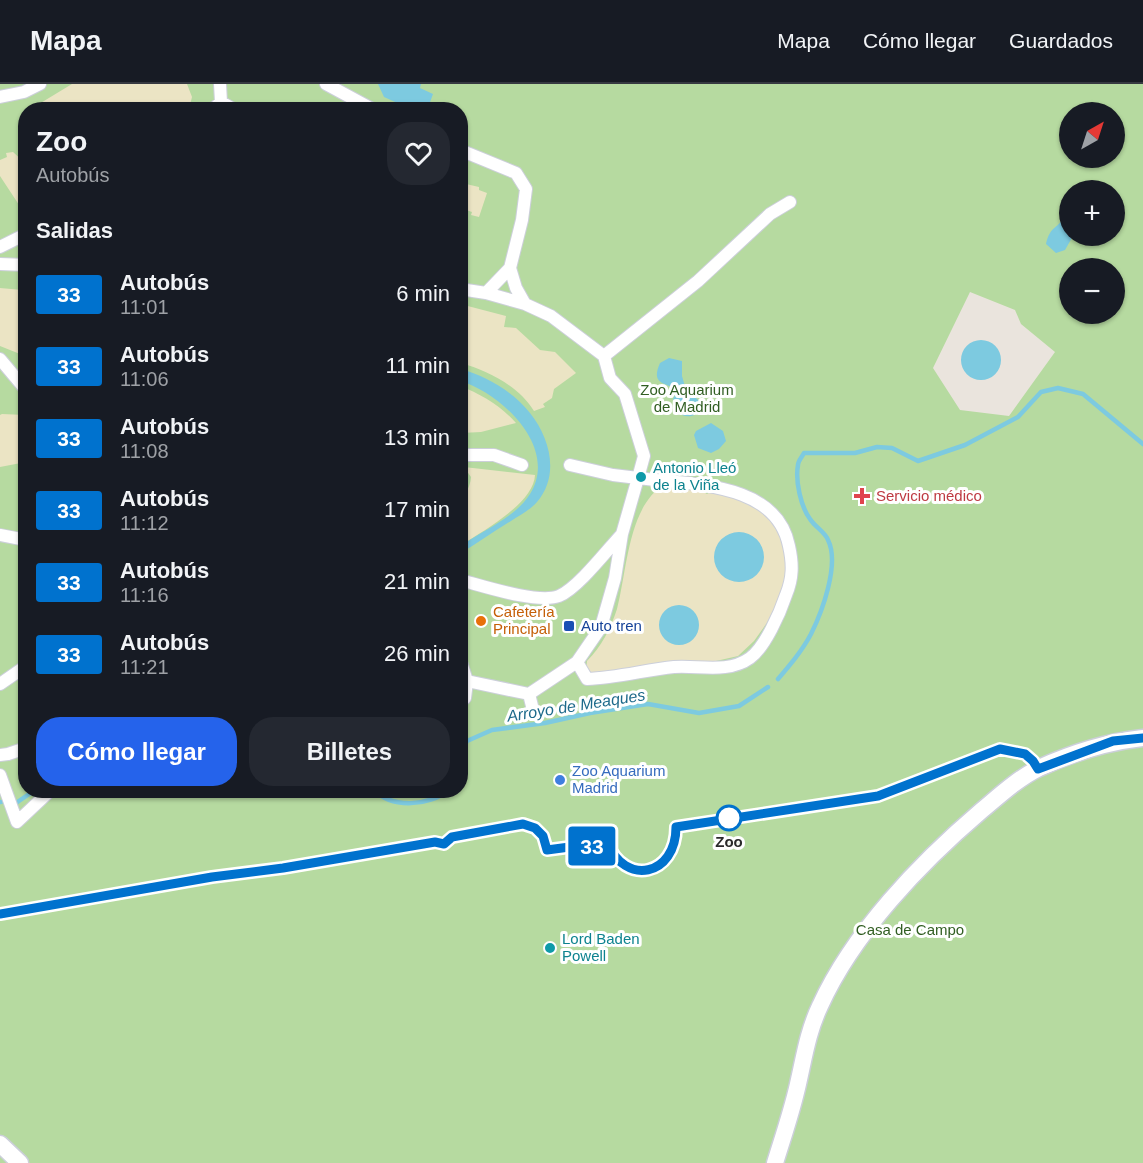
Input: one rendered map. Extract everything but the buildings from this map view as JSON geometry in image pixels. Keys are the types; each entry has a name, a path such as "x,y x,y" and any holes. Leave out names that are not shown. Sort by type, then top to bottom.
{"street":[{"path":"0,97 24,92 40,84"},
{"path":"218,102 220,84"},
{"path":"326,84 356,102"},
{"path":"468,153 516,173 526,189 522,220 510,268 486,293"},
{"path":"604,356 698,281 770,214 790,202"},
{"path":"0,247 18,238"},
{"path":"0,264 18,265"},
{"path":"510,268 516,288 525,304"},
{"path":"468,290 525,304 551,316 604,356 610,378 625,394 644,456 622,534 615,578 601,627 577,662 530,694 468,681"},
{"path":"0,359 18,380"},
{"path":"468,455 494,455 522,465"},
{"path":"570,465 613,476 716,487 747,496 773,514 787,537 793,564 791,582 769,634 750,658 726,668 674,667 610,678 587,679 577,662"},
{"path":"468,582 529,598 559,596 579,580 622,534"},
{"path":"0,535 18,538"},
{"path":"0,684 18,672"},
{"path":"530,694 534,714"},
{"path":"786,1163 798,1086 812,1027 834,978 864,933 927,859 1013,784 1038,769 1113,741 1143,738"},
{"path":"0,754 18,751"},
{"path":"0,775 17,822 42,798"},
{"path":"775,1163 798,1086"},
{"path":"0,1144 20,1163"}],"green space":[{"name":"Casa de Campo","path":"0,84 1143,84 1143,1163 0,1163","holes":["970,292 1015,310 1021,324 1055,352 1009,416 960,410 933,368"]}],"sand":[{"path":"72,84 187,84 192,97 191,102 42,102"},
{"path":"13,152 18,157 18,203 0,176 0,160 7,157 6,153"},
{"path":"468,184 479,187 479,190 487,193 479,217 471,215 472,212 468,211"},
{"path":"0,288 18,290 18,353 0,346"},
{"path":"468,306 506,316 504,327 516,328 540,350 555,352 576,373 554,389 552,398 543,404 545,407 534,411 520,394 482,370 468,365"},
{"path":"468,390 490,401 516,423 481,432 468,433"},
{"path":"0,415 18,415 18,464 0,467"},
{"path":"468,467 535,475 526,496 517,505 468,541 468,488 471,477"},
{"path":"664,485 698,489 707,494 710,492 741,500 759,510 772,522 783,542 787,556 785,589 771,617 754,641 738,656 716,661 674,661 595,674 586,672 587,661 605,637 617,609 636,524 652,495"}],"water":[{"path":"378,84 421,84 420,88 433,94 430,102 395,102 384,97"},
{"path":"1059,223 1059,246 1067,246 1065,250 1056,253 1046,244 1051,232"},
{"path":"981,340 995,346 1001,360 995,374 981,380 967,374 961,360 967,346"},
{"path":"669,358 682,361 682,376 686,390 703,404 703,408 694,415 680,414 673,399 677,392 657,377 660,363"},
{"path":"468,372 499,386 523,405 543,434 550,457 550,469 544,491 534,505 468,549 468,542 507,517 524,502 537,476 537,459 532,441 522,425 508,410 468,384"},
{"path":"711,423 723,431 726,441 719,449 711,453 698,448 694,435 696,431"},
{"path":"734,532 744,532 757,539 764,552 764,562 757,575 744,582 734,582 725,578 718,571 714,562 714,552 718,543 725,536"},
{"path":"679,605 693,611 699,625 693,639 679,645 665,639 659,625 665,611"}],"waterway":[{"name":"Arroyo de Meaques","path":"778,679 811,634 820,613 831,574 831,550 828,540 807,514 800,494 797,471 804,453 855,453 877,447 892,448 918,461 965,445 1018,417 1041,392 1058,388 1083,394 1143,444"},
{"name":"Arroyo de Meaques","path":"468,741 492,730 545,723 648,704 699,713 739,706 768,687"},
{"name":"Arroyo de Meaques","path":"16,803 23,798"},
{"name":"Arroyo de Meaques","path":"386,798 401,803 422,802 434,798"}],"bus line":[{"name":"33","path":"0,914 212,877 392,851 435,842 444,844 452,837 523,824 535,828 543,836 547,850 607,842 618,861 627,867 637,870 648,869 667,860 676,840 676,827 891,793 1000,749 1006,748 1025,754 1038,769 1113,741 1143,738"}],"place":[{"name":"Antonio Lleó de la Viña","path":"641,477"},
{"name":"Servicio médico","path":"862,496"},
{"name":"Cafetería Principal","path":"481,621"},
{"name":"Auto tren","path":"569,626"},
{"name":"Zoo Aquarium Madrid","path":"560,780"},
{"name":"Zoo","path":"729,818"},
{"name":"Lord Baden Powell","path":"550,948"}],"park label":[{"name":"Zoo Aquarium de Madrid","path":"687,398"}]}
